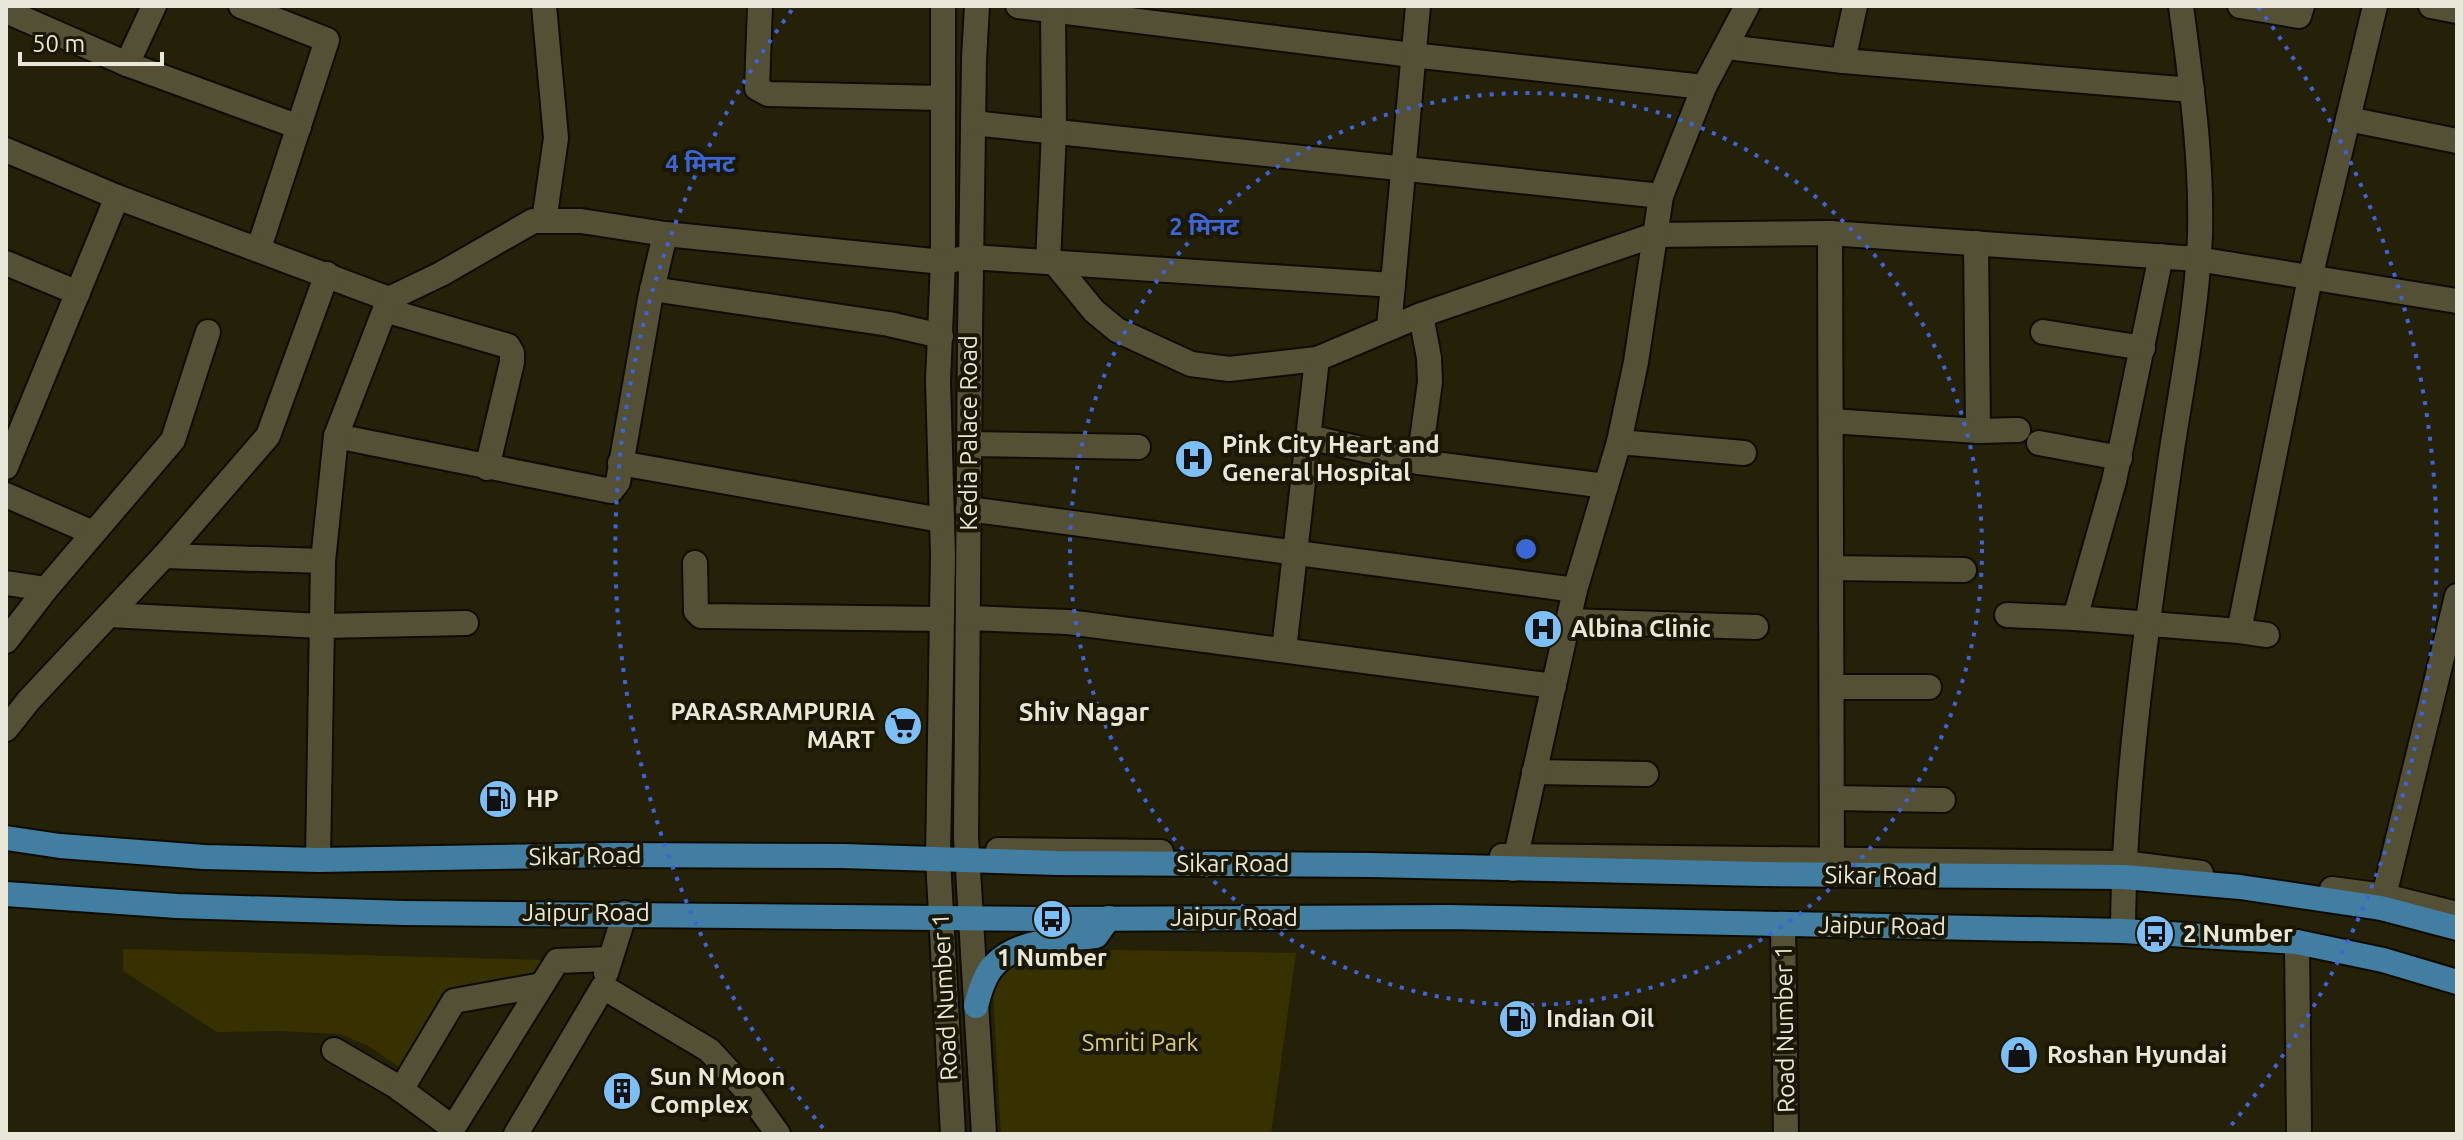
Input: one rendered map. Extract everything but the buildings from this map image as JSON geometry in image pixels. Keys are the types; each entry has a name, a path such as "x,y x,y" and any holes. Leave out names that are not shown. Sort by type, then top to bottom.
{"main road":[{"name":"Sikar Road","path":"6,838 60,846 190,856 318,860 615,855 938,859 968,854 2124,870 2240,887 2383,902 2457,928"},
{"name":"Jaipur Road","path":"6,894 223,908 404,913 970,918 1448,917 2123,931 2297,942 2422,969 2457,982"},
{"path":"976,1006 989,971 1005,955 1024,947 1096,936 1109,918"}],"street":[{"path":"127,64 154,6"},
{"path":"241,6 327,40 259,248"},
{"path":"544,6 556,138 544,221"},
{"path":"760,6 757,88 768,94 942,98"},
{"name":"Kedia Palace Road","path":"938,859 942,619 938,381 943,262 943,6"},
{"name":"Kedia Palace Road","path":"968,854 968,509 977,6"},
{"path":"1018,6 1412,55 1704,87"},
{"path":"1389,328 1418,6"},
{"path":"1514,863 1575,590 1619,442 1636,362 1661,196 1704,87 1747,6"},
{"path":"1843,61 1855,6"},
{"path":"2123,931 2124,870 2148,624 2197,259 2200,165 2181,6"},
{"path":"2240,6 2299,16 2302,6"},
{"path":"2239,631 2310,278 2375,6"},
{"path":"2431,6 2457,11"},
{"path":"1053,8 1051,262 1094,311 1117,330 1191,364 1229,369 1317,359 1421,315 1654,235 1830,233 2161,256 2197,259 2457,301"},
{"path":"7,10 127,64 299,127"},
{"path":"1727,47 1843,61 2192,90"},
{"path":"2348,119 2457,141"},
{"path":"973,123 1661,196"},
{"path":"6,150 117,197 327,274 387,304 508,346 512,362 487,468"},
{"path":"6,467 117,197"},
{"path":"318,860 323,561 336,436 387,304 533,221 581,221 665,234 943,262 971,257 1393,285"},
{"path":"1830,233 1832,868"},
{"path":"336,436 611,491 618,482 652,289 665,234"},
{"path":"1976,243 1978,431"},
{"path":"2075,618 2120,458 2161,256"},
{"path":"6,263 78,293"},
{"path":"6,729 17,698 110,615 268,436 327,274"},
{"path":"652,289 889,324 941,336"},
{"path":"1419,462 1430,382 1421,315"},
{"path":"6,641 46,589 173,440 208,332"},
{"path":"2043,332 2143,348"},
{"path":"1284,650 1317,359"},
{"path":"1831,421 2029,436 2120,458"},
{"path":"1308,437 1419,462 1606,486"},
{"path":"1619,442 1744,453"},
{"path":"969,444 1138,447"},
{"path":"620,463 941,520"},
{"path":"6,495 93,533"},
{"path":"968,509 1575,590"},
{"path":"164,556 323,561"},
{"path":"695,563 696,611 701,616 942,619"},
{"path":"1832,568 1964,570"},
{"path":"6,583 46,589"},
{"path":"2457,596 2383,902 2457,914"},
{"path":"110,615 321,626 466,623"},
{"path":"2007,615 2267,635"},
{"path":"969,618 1068,622 1554,686"},
{"path":"1568,621 1756,627"},
{"path":"1832,687 1929,687"},
{"path":"1534,772 1646,774"},
{"path":"1832,798 1943,800"},
{"name":"Road Number 1","path":"968,854 984,1134"},
{"name":"Road Number 1","path":"938,859 953,1134"},
{"path":"516,1134 603,987 625,913"},
{"name":"Road Number 1","path":"1783,925 1786,1134"},
{"path":"2297,942 2299,1134"},
{"path":"334,1050 401,1090 453,1128 557,961 610,959"},
{"path":"401,1090 454,1001 542,985"},
{"path":"603,987 709,1050 748,1092 778,1134"}],"green space":[{"path":"123,949 545,960 539,975 448,996 405,1071 367,1045 339,1034 217,1032 123,971"},
{"name":"Smriti Park","path":"1051,949 1296,953 1271,1134 1001,1134 992,976 1002,963"}],"place":[{"name":"Pink City Heart and General Hospital","path":"1194,459"},
{"name":"Albina Clinic","path":"1543,629"},
{"name":"PARASRAMPURIA MART","path":"903,726"},
{"name":"HP","path":"498,799"},
{"name":"1 Number","path":"1052,919"},
{"name":"2 Number","path":"2155,934"},
{"name":"Indian Oil","path":"1518,1019"},
{"name":"Roshan Hyundai","path":"2019,1055"},
{"name":"Sun N Moon Complex","path":"622,1091"}],"district":[{"name":"Shiv Nagar","path":"1084,712"}]}
